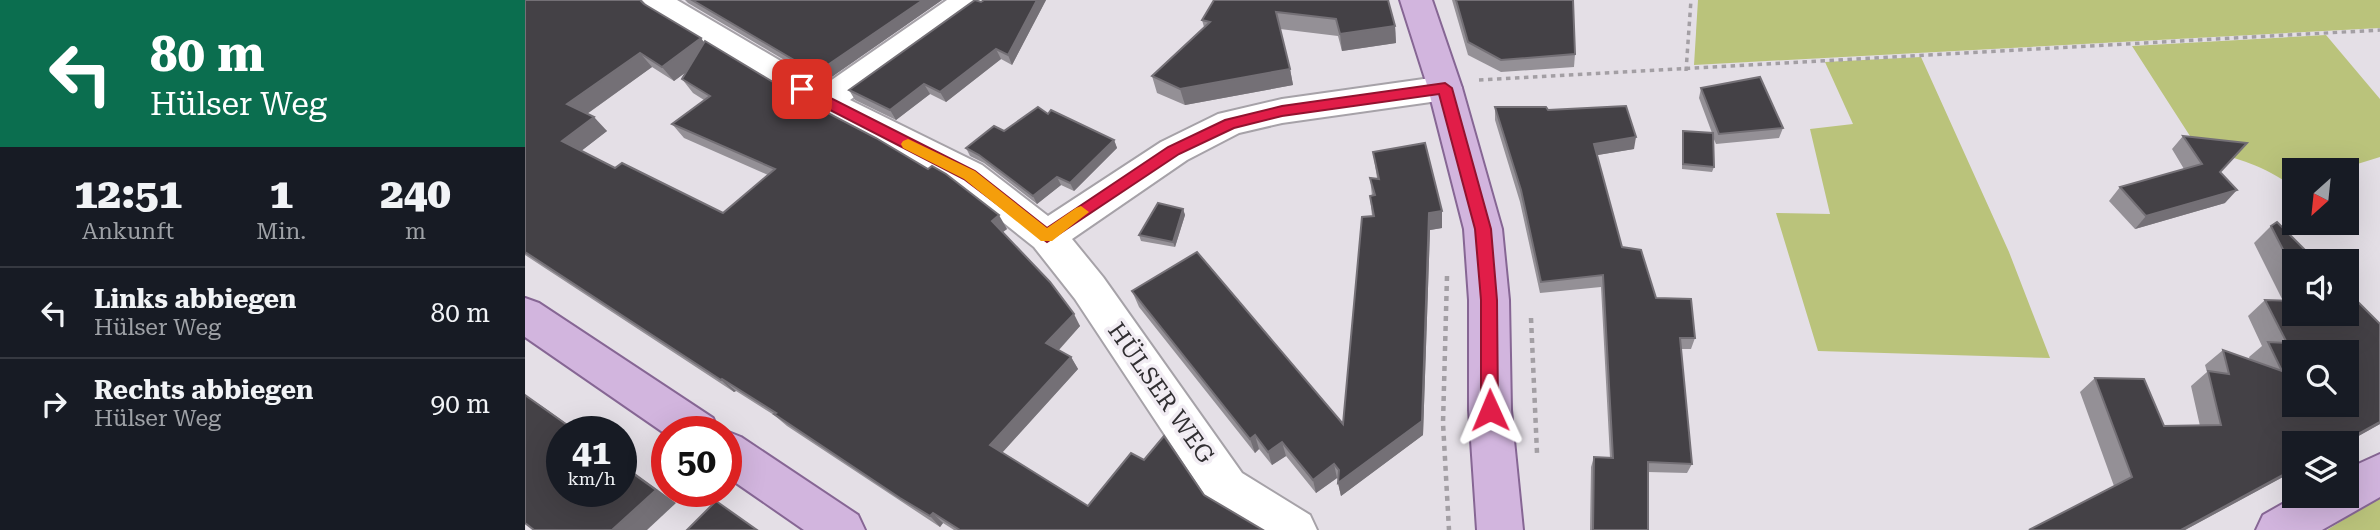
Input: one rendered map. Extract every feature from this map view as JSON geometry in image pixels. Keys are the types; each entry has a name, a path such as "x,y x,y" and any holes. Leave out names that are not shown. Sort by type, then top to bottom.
{"main road":[{"path":"1416,0 1445,88 1473,191 1486,254 1490,410 1500,530"},
{"path":"525,315 674,416"},
{"path":"742,462 842,530"},
{"path":"2359,485 2380,474"},
{"path":"2279,530 2318,508"}],"street":[{"name":"HÜLSER WEG","path":"658,0 668,9 824,102 969,175 1047,236 1089,288 1226,488 1294,530"},
{"path":"824,102 969,0"},
{"path":"1047,236 1174,150 1230,123 1282,111 1445,88"}],"path":[{"path":"1686,71 1691,0"},
{"path":"1445,88 1485,79 1686,71 2380,30"},
{"path":"1448,269 1443,423 1449,530"}],"green space":[{"path":"1698,0 2380,0 2380,28 1694,65"},
{"path":"2326,35 2380,99 2380,157 2359,164 2359,158 2282,158 2282,180 2247,162 2199,150 2132,46"},
{"path":"1921,57 2009,252 2050,358 1818,351 1776,213 1830,214 1810,129 1853,124 1825,62"},
{"path":"2380,497 2380,530 2327,530"}],"building":[{"path":"525,0 640,0 701,38 662,67 640,53 567,104 594,117 562,141 615,168 622,163 723,213 775,169 672,124 710,96 682,79 705,41 801,99 928,169 932,166 946,174 999,215 992,221 1050,282 1074,314 1046,343 1071,357 990,445 1088,506 1131,453 1144,460 1164,436 1204,495 1263,530 960,530 933,513 930,516 900,498 774,414 776,413 525,252"},
{"path":"692,0 923,0 816,73"},
{"path":"975,0 1037,0 1008,55 996,49 940,92 924,84 890,110 849,90"},
{"path":"1214,0 1388,0 1395,26 1340,34 1336,19 1276,12 1290,69 1180,89 1152,76 1210,22 1202,20"},
{"path":"1456,0 1573,0 1575,54 1501,60 1468,42"},
{"path":"1760,77 1783,128 1719,134 1701,88"},
{"path":"1626,106 1636,137 1594,144 1622,247 1641,250 1656,298 1691,299 1695,338 1680,338 1692,464 1648,462 1648,530 1593,530 1594,457 1613,458 1603,275 1541,282 1521,190 1495,107 1546,107 1548,110"},
{"path":"1038,107 1048,114 1051,110 1114,140 1070,183 1057,177 1033,196 966,148 994,126 1004,131"},
{"path":"1683,131 1713,133 1714,167 1683,164"},
{"path":"2183,136 2247,143 2220,172 2237,190 2146,216 2120,187 2202,164"},
{"path":"1425,143 1442,211 1429,213 1422,421 1338,483 1339,470 1334,464 1313,480 1282,442 1268,452 1255,435 1250,439 1132,291 1197,252 1343,424 1362,217 1374,216 1370,196 1375,195 1370,178 1379,179 1373,152"},
{"path":"1158,203 1183,209 1173,242 1139,235"},
{"path":"2277,222 2282,227 2282,235 2290,235 2304,249 2283,249 2271,226"},
{"path":"2265,300 2282,301 2282,326 2359,326 2359,303 2380,324 2380,422 2359,434 2359,431 2282,431 2282,475 2181,530 2029,530 2132,477 2095,378 2144,379 2164,426 2221,425 2208,371 2229,374 2223,350 2282,371 2282,417 2359,417 2359,340 2285,340"},
{"path":"2268,342 2282,343 2282,371"},
{"path":"525,395 555,416 546,416 546,507 637,507 637,476 651,486 651,495 612,530 534,530 525,523"},
{"path":"710,507 724,507 757,530 687,530"}],"slow traffic":[{"path":"908,144 969,175 1047,236 1081,212"}],"route":[{"path":"802,89 969,175 1047,236 1174,150 1230,123 1282,111 1445,88 1483,229 1489,300 1490,410"}]}
